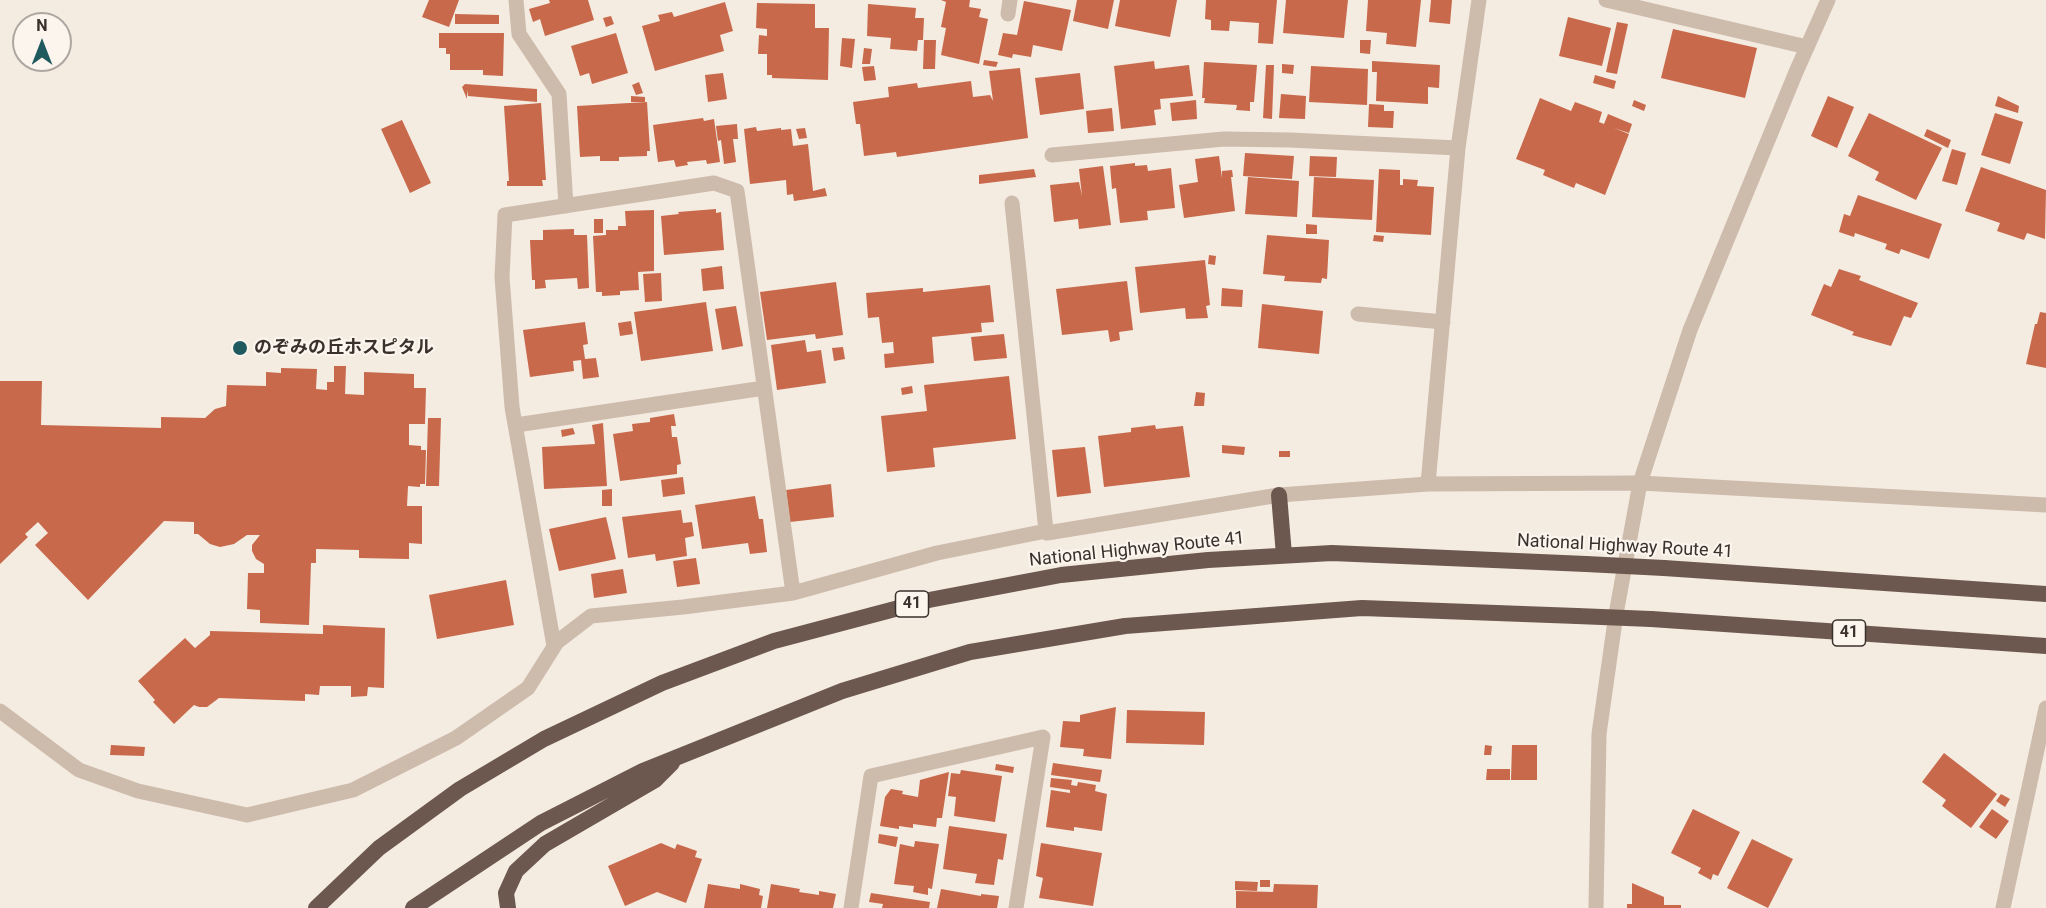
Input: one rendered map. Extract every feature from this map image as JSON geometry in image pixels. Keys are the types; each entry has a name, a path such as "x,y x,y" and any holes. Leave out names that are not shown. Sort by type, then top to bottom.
{"highway":[{"path":"1279,495 1284,555"},
{"name":"National Highway Route 41","path":"316,908 379,848 459,789 544,739 662,683 774,641 929,600 1061,575 1208,560 1332,553 1664,568 2046,594"},
{"name":"41","path":"413,908 541,823 643,771 843,691 970,652 1125,626 1362,608 1651,619 2046,646"},
{"path":"508,908 506,893 516,871 544,844 655,780 677,758"}],"street":[{"path":"516,0 519,34 559,94 566,206"},
{"path":"1428,484 1458,148 1479,0"},
{"path":"1606,0 1807,47"},
{"path":"1596,908 1599,734 1616,614 1640,483 1690,330 1828,0"},
{"path":"1052,155 1224,139 1458,148"},
{"path":"554,646 516,425 502,277 505,215 714,183 737,191 793,593"},
{"path":"1012,203 1046,531"},
{"path":"1358,314 1443,322"},
{"path":"516,425 764,388"},
{"path":"0,711 79,770 138,791 248,815 353,790 456,738 528,688 557,642 591,616 793,593 938,553 1046,531 1047,533 1279,495 1428,484 1640,483 2046,505"},
{"path":"2003,908 2046,708"},
{"path":"851,908 871,776 1043,737 1016,908"}],"building":[{"path":"429,0 459,0 449,27 422,17"},
{"path":"549,0 588,0 594,20 545,36 540,19 533,22 529,9 550,3"},
{"path":"941,0 970,0 969,7 981,9 979,17 988,19 979,64 941,55 946,28 941,27 946,2"},
{"path":"1077,0 1114,0 1108,29 1073,21"},
{"path":"1120,0 1177,0 1170,37 1115,26"},
{"path":"1206,0 1277,0 1273,44 1258,43 1259,23 1230,21 1229,31 1211,30 1211,20 1205,19"},
{"path":"1286,0 1348,0 1344,38 1283,33"},
{"path":"1368,0 1421,0 1416,47 1386,44 1387,33 1366,31"},
{"path":"1431,0 1452,0 1450,24 1429,22"},
{"path":"1024,1 1071,10 1062,51 1033,45 1031,57 1013,54 1012,58 998,55 1003,33 1017,35"},
{"path":"725,2 733,31 720,35 724,51 655,71 642,26 660,21 658,15 672,12 674,17"},
{"path":"757,3 815,4 815,28 829,28 828,80 772,78 772,75 767,75 767,54 758,54 759,35 767,36 767,29 756,28"},
{"path":"868,4 916,8 915,18 924,18 923,40 918,40 917,51 890,49 891,38 867,36"},
{"path":"455,14 499,15 499,24 455,24"},
{"path":"611,16 614,24 606,27 603,18"},
{"path":"1568,17 1611,28 1602,66 1559,56"},
{"path":"1617,22 1628,24 1617,74 1606,72"},
{"path":"1673,29 1757,48 1745,98 1661,78"},
{"path":"439,33 504,33 503,76 483,75 483,70 450,70 450,54 446,54 446,48 439,48"},
{"path":"616,33 628,73 592,84 589,73 580,76 571,46"},
{"path":"842,38 855,39 852,68 840,66"},
{"path":"924,40 936,40 935,69 923,69"},
{"path":"1360,40 1371,40 1370,54 1360,53"},
{"path":"864,48 872,49 870,64 862,64"},
{"path":"984,60 998,62 996,67 983,65"},
{"path":"1154,61 1155,69 1189,65 1193,96 1160,99 1161,109 1154,110 1156,125 1121,129 1114,66"},
{"path":"1372,61 1440,65 1439,88 1428,87 1428,104 1376,101 1377,72 1372,72"},
{"path":"1204,62 1257,65 1254,102 1250,102 1250,111 1236,110 1237,105 1204,103 1205,98 1202,98"},
{"path":"1282,64 1294,65 1293,74 1282,73"},
{"path":"1266,65 1274,65 1272,119 1263,118"},
{"path":"874,66 876,80 864,81 862,67"},
{"path":"1311,66 1368,69 1367,105 1309,102"},
{"path":"1020,68 1028,138 897,157 896,152 864,156 860,124 856,124 853,102 889,97 888,87 917,83 918,88 971,81 973,97 990,95 993,101 989,71"},
{"path":"723,73 727,99 708,102 705,75"},
{"path":"1080,73 1084,109 1040,115 1035,78"},
{"path":"1595,75 1616,81 1614,89 1593,83"},
{"path":"639,82 643,93 636,95 632,85"},
{"path":"465,84 537,89 537,102 468,96 467,90 467,99 462,87"},
{"path":"1281,94 1306,96 1305,119 1279,118"},
{"path":"631,96 645,97 645,102 631,102"},
{"path":"1828,96 1854,107 1837,148 1811,136"},
{"path":"1998,96 2019,106 2018,113 1995,106"},
{"path":"1540,98 1571,111 1575,102 1602,112 1599,122 1604,124 1608,114 1632,124 1629,133 1614,128 1629,134 1605,195 1576,183 1574,188 1543,175 1545,170 1516,159"},
{"path":"1196,100 1197,119 1172,121 1170,103"},
{"path":"1634,100 1646,105 1644,111 1632,106"},
{"path":"647,102 650,151 647,151 647,156 619,157 619,161 600,161 600,156 580,157 577,106"},
{"path":"541,103 546,180 542,180 543,186 507,186 507,181 509,181 504,106"},
{"path":"1369,104 1384,105 1384,111 1394,111 1393,128 1368,127"},
{"path":"1112,108 1114,131 1088,133 1086,111"},
{"path":"1869,113 1942,148 1916,200 1875,180 1879,172 1848,156"},
{"path":"1995,113 2023,122 2010,164 1981,155"},
{"path":"703,118 704,121 714,119 720,162 707,164 706,160 687,162 688,165 676,167 674,160 658,162 653,125"},
{"path":"402,120 431,183 410,193 381,129"},
{"path":"737,124 738,139 733,139 736,162 724,164 721,140 718,141 716,126"},
{"path":"756,127 757,131 791,129 793,146 808,144 813,191 825,188 827,196 794,201 793,194 787,195 786,180 750,184 744,129"},
{"path":"805,128 807,138 799,139 796,129"},
{"path":"1927,129 1951,140 1948,148 1924,136"},
{"path":"1952,149 1966,153 1957,185 1942,181"},
{"path":"1245,153 1294,156 1292,179 1243,176"},
{"path":"1219,156 1222,178 1222,171 1232,170 1235,211 1184,218 1179,185 1198,182 1195,159"},
{"path":"1310,156 1337,157 1336,177 1309,176"},
{"path":"1135,163 1135,166 1147,165 1148,171 1171,168 1175,208 1147,211 1148,220 1120,223 1116,188 1112,189 1110,166"},
{"path":"1103,166 1111,225 1079,229 1078,219 1054,222 1050,185 1079,182 1082,196 1079,169"},
{"path":"1981,167 2046,190 2045,239 2027,233 2024,240 1997,231 2000,223 1965,211"},
{"path":"1034,169 1036,177 979,184 979,175"},
{"path":"1379,169 1400,170 1400,185 1403,185 1403,179 1418,180 1417,186 1434,187 1431,235 1376,232"},
{"path":"1248,177 1299,181 1297,217 1245,214"},
{"path":"1314,177 1374,180 1372,220 1312,217"},
{"path":"1858,195 1942,224 1929,259 1901,249 1899,254 1885,249 1887,244 1855,233 1854,237 1839,232 1844,214 1850,216"},
{"path":"716,209 716,213 721,212 724,250 664,255 661,216 679,214 678,212"},
{"path":"654,210 654,271 638,272 639,290 620,291 620,295 602,296 602,292 596,292 593,236 606,235 606,230 618,230 618,226 626,226 625,211"},
{"path":"594,219 603,219 603,233 594,233"},
{"path":"1306,224 1317,225 1317,234 1306,234"},
{"path":"574,229 574,235 587,235 589,288 578,289 577,278 545,280 546,288 535,289 535,280 532,280 530,240 543,240 543,230"},
{"path":"1267,235 1329,240 1327,279 1322,278 1321,283 1284,281 1285,276 1263,274"},
{"path":"1374,235 1384,236 1383,242 1373,241"},
{"path":"1209,255 1216,256 1215,265 1208,264"},
{"path":"1205,260 1210,305 1206,306 1208,318 1186,319 1185,308 1140,313 1135,267"},
{"path":"722,266 724,289 703,291 701,269"},
{"path":"1839,269 1861,276 1859,280 1918,303 1911,318 1904,316 1891,346 1852,335 1854,332 1811,315 1824,284 1831,287"},
{"path":"661,273 662,301 645,302 643,274"},
{"path":"1127,281 1133,330 1119,332 1120,340 1110,342 1108,330 1062,335 1056,289"},
{"path":"836,282 843,335 816,339 815,334 767,340 760,292"},
{"path":"990,285 994,322 981,323 982,332 932,337 934,363 885,368 884,354 894,353 893,342 882,343 879,317 868,318 866,293 923,288 923,292"},
{"path":"1222,288 1243,290 1242,307 1221,306"},
{"path":"706,302 713,351 641,361 634,312"},
{"path":"1262,304 1323,311 1319,354 1258,348"},
{"path":"736,306 743,346 722,350 715,309"},
{"path":"2040,312 2046,313 2046,368 2026,364"},
{"path":"631,321 633,334 620,336 618,323"},
{"path":"585,322 588,344 583,345 585,359 596,358 599,377 583,379 581,360 573,361 574,371 530,377 523,330"},
{"path":"1004,334 1007,358 974,361 971,337"},
{"path":"805,340 807,352 821,350 826,383 777,390 771,345"},
{"path":"843,347 845,359 834,361 832,348"},
{"path":"334,366 346,366 345,394 364,395 364,372 414,374 414,388 426,388 425,424 409,424 409,445 421,446 421,450 426,450 425,484 420,484 420,487 408,486 407,506 422,506 422,544 409,543 409,559 359,558 359,550 316,549 316,563 311,563 309,625 260,623 260,610 247,609 248,573 264,573 264,564 256,559 252,551 252,545 260,535 247,535 234,544 220,547 194,534 194,522 164,521 88,600 35,545 48,533 38,522 25,534 28,537 0,564 0,381 42,381 41,425 161,428 161,417 205,418 215,409 226,406 227,385 266,386 266,372 281,373 281,368 317,369 316,389 327,390 327,382 334,382"},
{"path":"1009,376 1016,439 933,448 935,467 887,472 881,416 927,411 924,385"},
{"path":"912,386 913,393 902,395 901,388"},
{"path":"1196,392 1205,393 1204,406 1194,406"},
{"path":"674,414 676,426 671,426 672,437 677,437 681,464 677,465 677,474 620,481 613,434 633,431 632,424 650,422 650,418"},
{"path":"428,418 441,418 439,486 426,486"},
{"path":"603,423 607,486 544,489 542,447 595,444 592,425"},
{"path":"1155,425 1156,429 1183,426 1190,477 1104,487 1098,436 1131,432 1131,428"},
{"path":"573,428 575,434 562,437 561,430"},
{"path":"1222,445 1245,447 1244,455 1222,453"},
{"path":"1085,447 1091,493 1057,497 1052,450"},
{"path":"1279,451 1290,451 1290,457 1279,457"},
{"path":"683,477 685,494 663,497 661,480"},
{"path":"831,484 834,517 790,522 786,490"},
{"path":"612,489 612,506 602,506 602,490"},
{"path":"755,496 759,519 763,519 767,552 750,554 748,543 702,549 695,505"},
{"path":"681,510 683,523 692,522 694,536 685,538 687,556 656,561 655,554 628,558 622,517"},
{"path":"606,517 616,559 559,571 549,529"},
{"path":"696,558 700,584 677,587 673,561"},
{"path":"623,569 627,593 594,598 591,574"},
{"path":"506,580 514,625 437,639 429,595"},
{"path":"323,625 385,628 384,688 368,687 367,696 351,697 351,686 320,686 319,695 305,694 305,701 219,698 207,707 194,705 174,724 153,702 155,700 138,681 185,638 195,648 210,635 210,631 323,634"},
{"path":"1116,707 1111,759 1083,756 1084,749 1060,747 1063,721 1080,722 1080,715"},
{"path":"1127,710 1205,712 1204,745 1126,743"},
{"path":"111,745 145,747 144,756 110,755"},
{"path":"1485,745 1492,746 1491,755 1484,755"},
{"path":"1512,745 1537,745 1537,780 1511,780"},
{"path":"1944,753 1997,794 1971,828 1942,806 1946,800 1922,782"},
{"path":"1053,763 1102,770 1100,782 1051,775"},
{"path":"996,764 1014,767 1013,773 995,770"},
{"path":"1487,769 1510,769 1510,780 1486,780"},
{"path":"961,770 1002,776 995,822 954,816 956,797 948,796 951,773 960,774"},
{"path":"949,772 942,818 937,818 936,827 913,824 913,828 899,826 899,829 880,826 885,797 891,789 918,797 920,780"},
{"path":"1051,778 1072,780 1071,785 1077,786 1078,782 1096,785 1095,791 1107,794 1102,831 1074,827 1074,831 1046,827 1051,790 1070,793 1070,790 1050,787"},
{"path":"2001,794 2010,799 2005,807 1996,801"},
{"path":"1693,809 1740,832 1718,876 1713,874 1711,880 1698,873 1701,868 1671,853"},
{"path":"1992,809 2009,821 1996,839 1979,827"},
{"path":"949,826 1007,834 1003,860 998,859 994,885 975,883 977,874 943,869"},
{"path":"879,834 898,837 896,847 878,843"},
{"path":"1752,839 1793,859 1768,908 1727,888"},
{"path":"915,841 939,844 932,889 928,888 928,895 913,892 914,886 894,884 900,844 914,847"},
{"path":"661,843 675,849 677,844 697,851 695,857 702,859 686,903 657,892 625,906 608,866"},
{"path":"1041,843 1102,853 1093,906 1039,898 1043,878 1036,876"},
{"path":"1260,880 1270,880 1270,887 1260,887"},
{"path":"1235,881 1258,882 1257,891 1235,890"},
{"path":"1632,883 1664,897 1664,905 1681,905 1681,908 1627,908 1627,904 1632,904"},
{"path":"708,884 740,889 740,884 760,889 759,895 763,896 761,908 704,908"},
{"path":"771,884 800,889 799,892 819,895 819,891 836,894 833,908 767,908"},
{"path":"1274,884 1318,885 1317,908 1236,908 1236,891 1273,892"},
{"path":"941,889 981,896 981,894 999,896 997,908 937,908"},
{"path":"871,893 930,902 929,908 882,908 883,904 869,902"}],"place":[{"name":"のぞみの丘ホスピタル","path":"240,348"}]}
